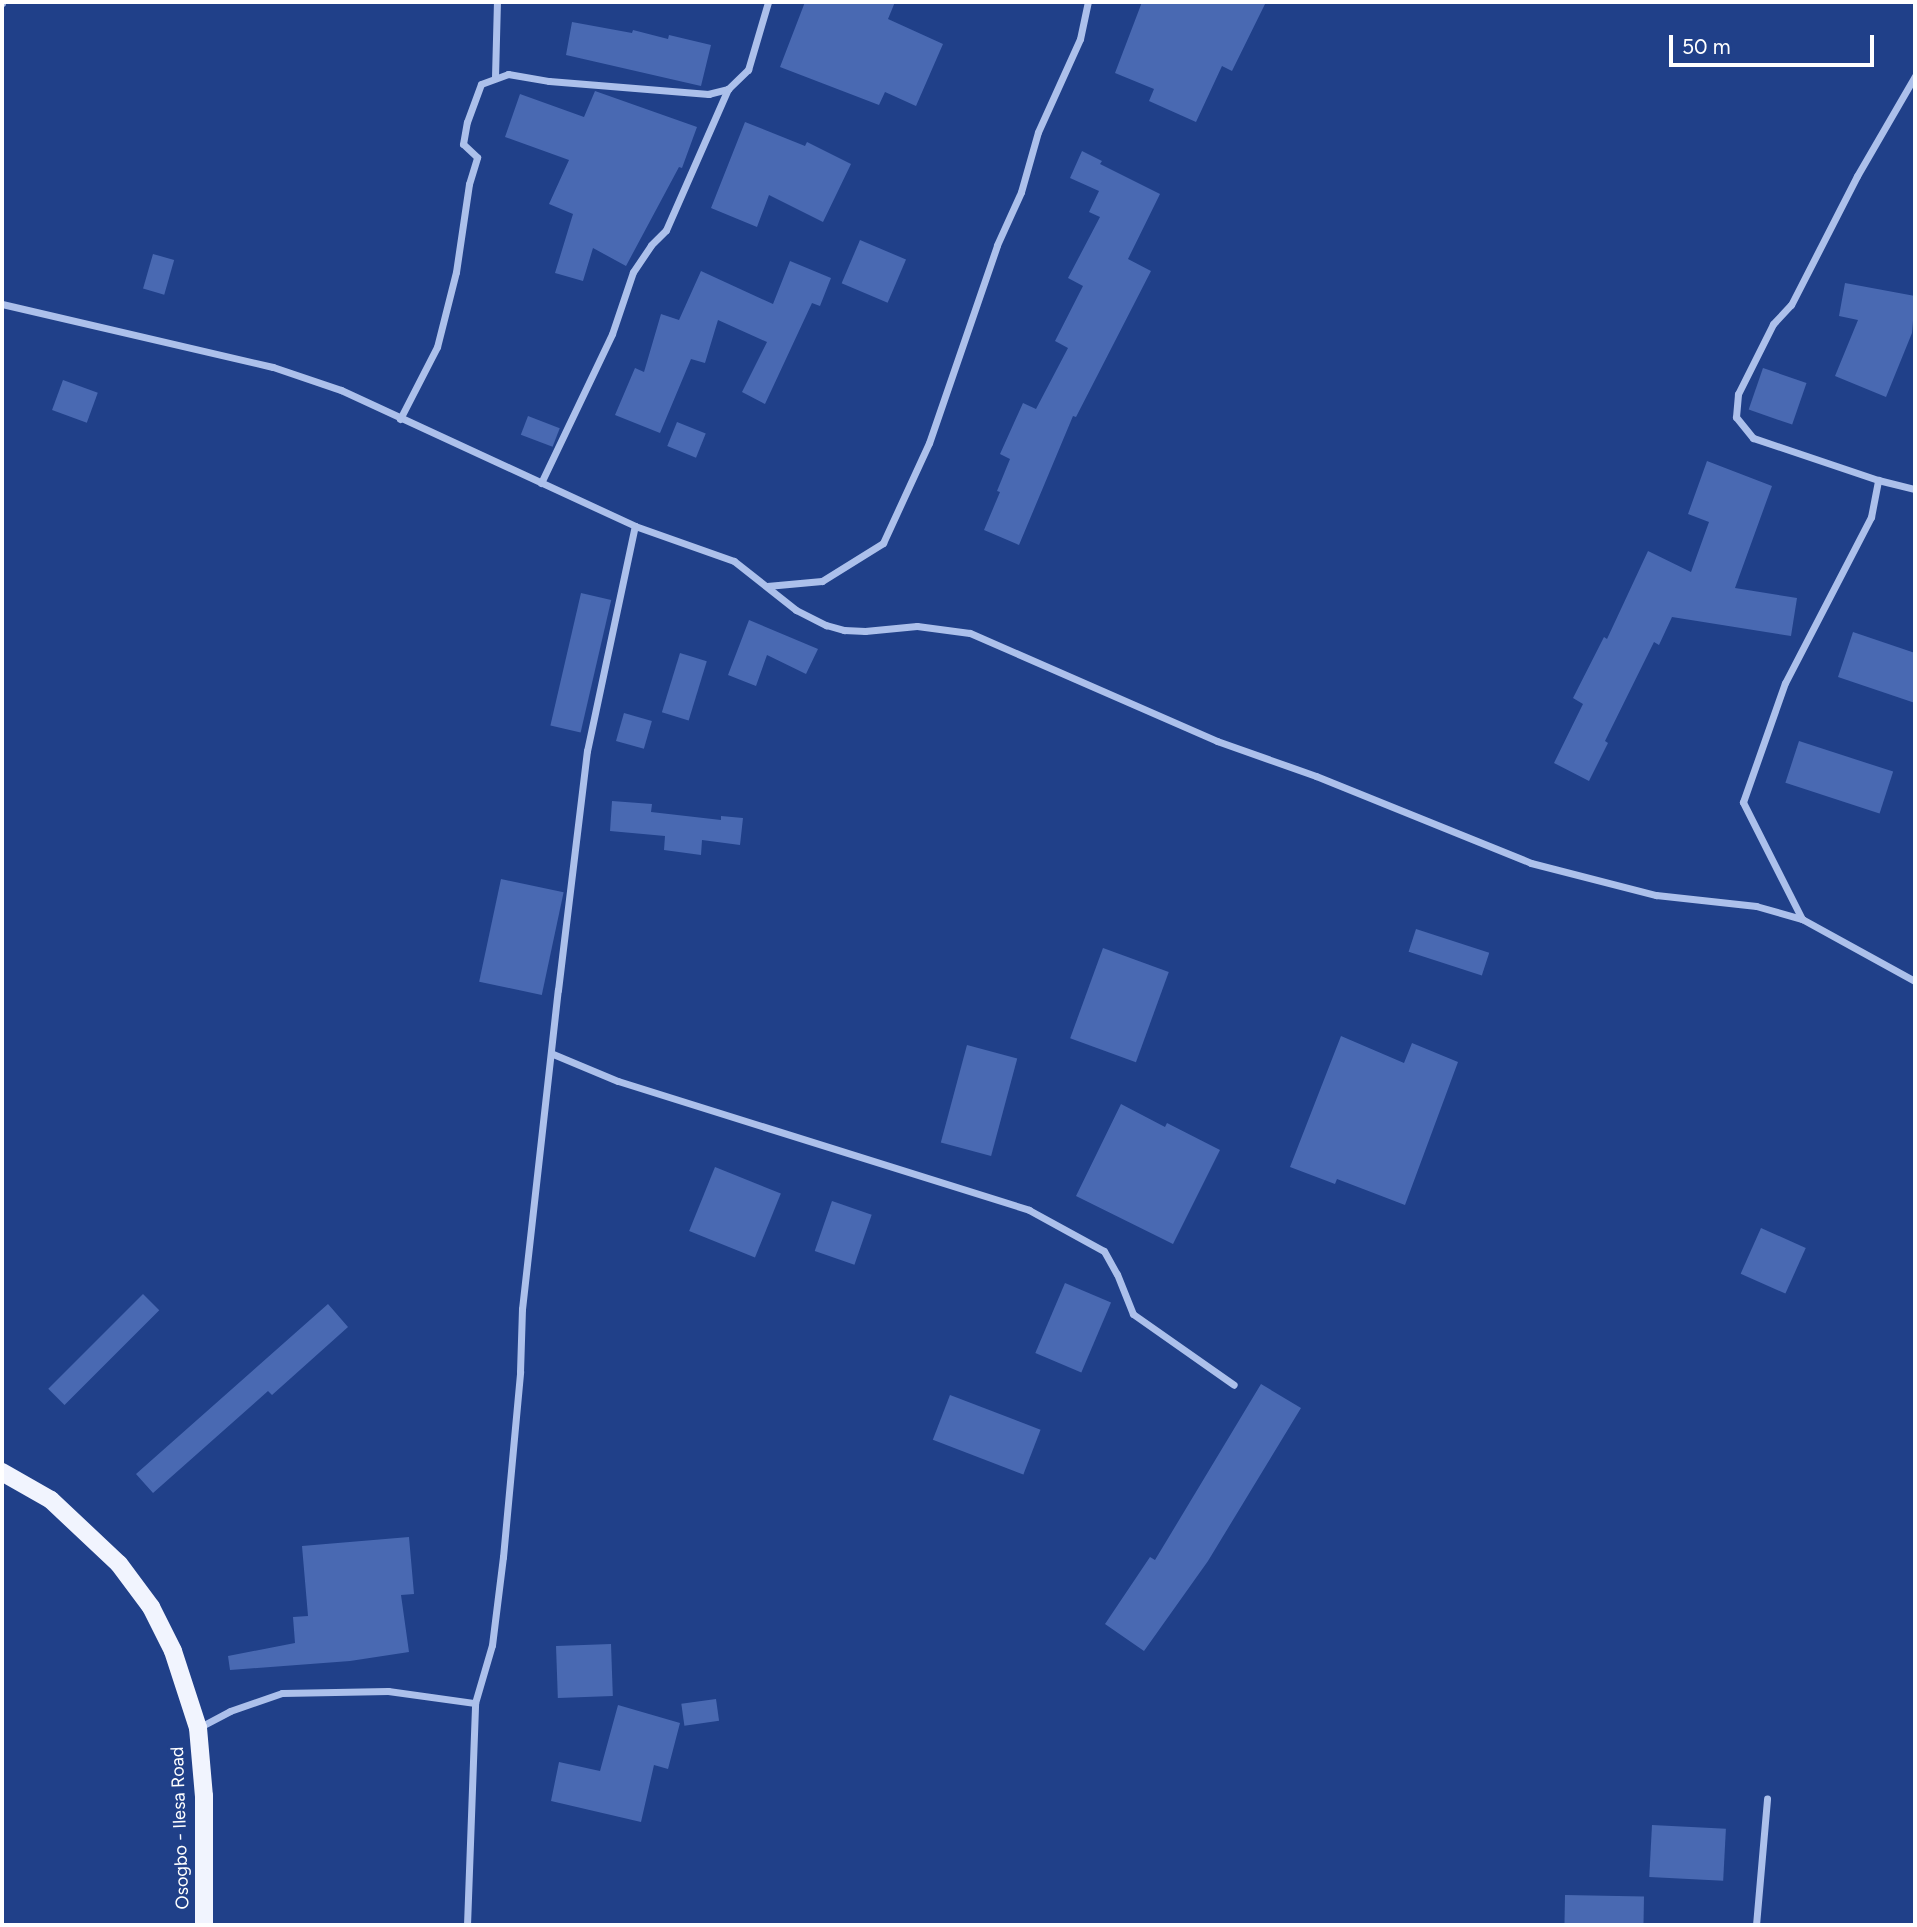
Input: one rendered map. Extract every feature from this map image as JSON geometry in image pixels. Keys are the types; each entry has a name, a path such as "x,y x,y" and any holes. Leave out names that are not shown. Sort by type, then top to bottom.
{"main road":[{"name":"Osogbo - Ilesa Road","path":"2,1472 51,1500 119,1564 151,1607 173,1651 198,1728 204,1797 204,1925"}],"street":[{"path":"495,77 496,2"},
{"path":"541,483 612,334 633,272 666,229 728,89 748,70 768,2"},
{"path":"766,586 822,581 883,542 929,443 997,245 1021,192 1038,132 1080,39 1088,2"},
{"path":"400,419 437,347 456,272 469,184 477,157 463,144 467,122 481,84 508,74 548,81 708,94 728,89"},
{"path":"1915,76 1857,176 1791,305 1773,324 1738,394 1736,417 1752,438 1878,480 1915,489"},
{"path":"2,304 273,367 341,390 635,526 734,561 796,610 844,630 918,626 970,634 1217,741 1316,776 1426,824 1531,863 1656,895 1756,906 1802,919 1915,981"},
{"path":"1802,919 1743,802 1785,683 1871,517 1878,480"},
{"path":"467,1925 475,1703 492,1645 503,1557 520,1372 522,1309 587,751 635,526"},
{"path":"553,1054 618,1081 1029,1210 1104,1251 1117,1274 1133,1314 1234,1385"},
{"path":"198,1728 230,1711 282,1693 388,1691 475,1703"},
{"path":"1756,1925 1767,1798"}],"building":[{"path":"805,2 895,2 888,19 943,44 916,106 885,92 879,105 780,67"},
{"path":"1142,2 1266,2 1232,71 1222,66 1196,122 1149,101 1154,89 1115,73"},
{"path":"572,22 632,33 633,30 668,39 669,35 711,45 701,86 566,55"},
{"path":"595,91 697,127 682,168 679,167 626,266 593,248 583,281 555,273 573,214 549,204 569,160 505,137 520,94 584,117"},
{"path":"745,122 805,146 807,142 851,164 823,222 769,195 757,227 711,208"},
{"path":"1082,151 1102,161 1100,164 1160,194 1128,259 1151,271 1076,417 1073,416 1019,545 984,530 1010,459 1000,454 1023,403 1036,409 1068,348 1055,341 1083,286 1068,278 1100,217 1089,212 1099,191 1070,178"},
{"path":"860,240 906,260 888,303 842,283"},
{"path":"153,254 174,260 164,295 143,289"},
{"path":"790,261 831,278 820,306 812,303 765,404 742,392 767,342 718,320 705,363 691,359 660,433 615,415 635,368 644,372 661,314 679,320 701,271 773,304"},
{"path":"1845,283 1915,296 1912,333 1886,397 1835,376 1858,320 1839,316"},
{"path":"1763,368 1806,383 1792,425 1749,410"},
{"path":"63,380 98,393 87,423 52,410"},
{"path":"528,416 560,428 553,447 521,435"},
{"path":"677,422 706,434 696,458 667,446"},
{"path":"1707,461 1772,486 1735,588 1797,598 1791,636 1672,617 1659,645 1654,642 1605,741 1608,743 1589,781 1554,763 1583,704 1573,698 1604,637 1607,639 1648,551 1691,572 1709,522 1688,514"},
{"path":"581,593 611,600 581,732 550,726"},
{"path":"749,620 818,649 806,674 767,655 756,686 728,675"},
{"path":"1853,632 1915,653 1915,703 1838,677"},
{"path":"680,653 707,661 689,720 662,712"},
{"path":"624,713 652,721 644,749 616,741"},
{"path":"1799,741 1893,772 1880,813 1785,783"},
{"path":"612,801 652,804 651,812 721,820 721,816 743,818 740,845 702,840 701,855 664,850 665,836 610,831"},
{"path":"501,879 564,892 542,995 479,982"},
{"path":"1416,929 1489,953 1482,976 1409,952"},
{"path":"1103,948 1169,972 1136,1062 1070,1038"},
{"path":"1341,1036 1404,1063 1412,1043 1458,1062 1405,1205 1337,1179 1335,1184 1290,1167"},
{"path":"967,1045 1017,1058 991,1156 941,1143"},
{"path":"1121,1104 1165,1127 1167,1123 1220,1150 1173,1244 1076,1196"},
{"path":"715,1167 781,1194 755,1258 689,1231"},
{"path":"832,1201 872,1215 854,1265 815,1251"},
{"path":"1761,1228 1806,1248 1785,1294 1741,1274"},
{"path":"1065,1283 1111,1303 1081,1372 1035,1353"},
{"path":"143,1294 159,1310 65,1405 48,1389"},
{"path":"328,1304 348,1327 272,1395 268,1391 153,1493 136,1474"},
{"path":"1261,1384 1301,1408 1208,1561 1144,1651 1105,1624 1150,1557 1155,1560"},
{"path":"950,1395 1041,1430 1023,1475 933,1440"},
{"path":"409,1537 414,1594 401,1595 409,1652 350,1661 230,1670 228,1656 295,1643 293,1617 308,1616 302,1546"},
{"path":"611,1644 613,1696 558,1698 556,1646"},
{"path":"716,1699 719,1721 684,1726 681,1704"},
{"path":"618,1705 680,1723 668,1769 654,1765 641,1822 551,1801 559,1762 600,1771"},
{"path":"1652,1825 1726,1829 1723,1881 1649,1877"},
{"path":"1565,1895 1644,1896 1643,1925 1564,1925"}]}
